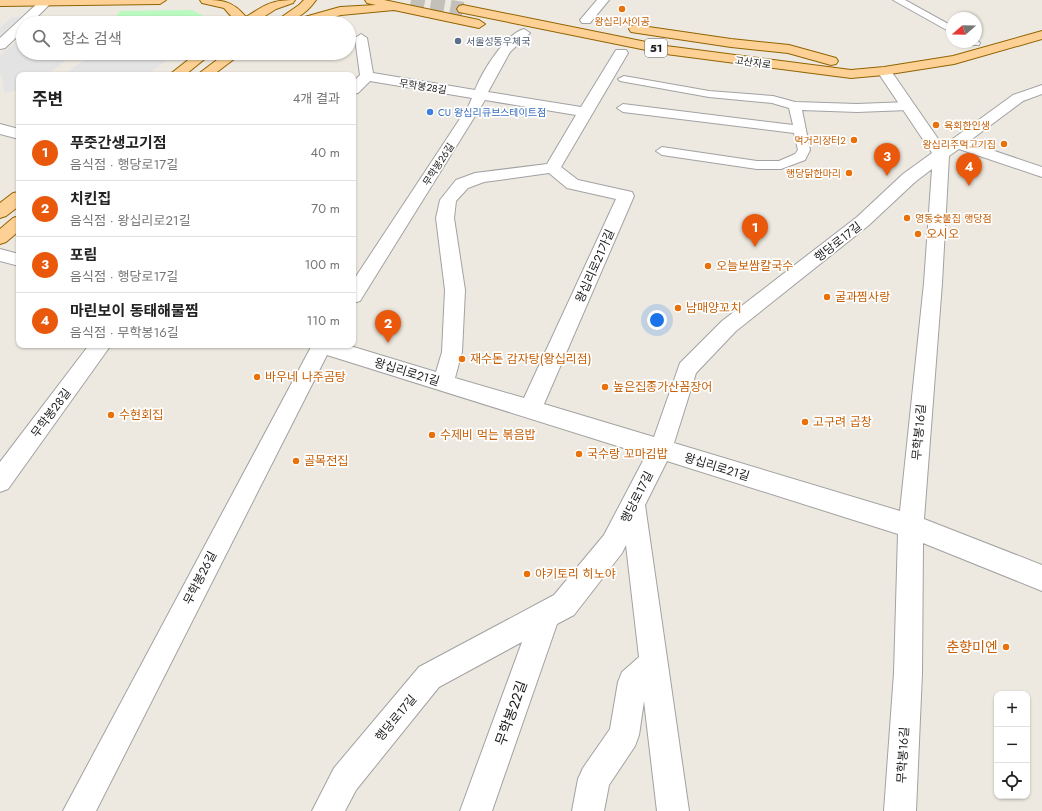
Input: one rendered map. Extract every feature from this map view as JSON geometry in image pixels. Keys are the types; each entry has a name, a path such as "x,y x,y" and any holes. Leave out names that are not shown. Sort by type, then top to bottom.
{"main road":[{"path":"0,2 160,0"},
{"path":"206,0 224,2 235,9 240,16"},
{"path":"256,16 272,6 289,0"},
{"path":"290,16 303,8 310,0"},
{"path":"371,0 400,8 621,53 791,75 851,74"},
{"path":"429,0 426,6 429,14"},
{"path":"471,4 517,7"},
{"name":"고산자로","path":"471,4 670,42 776,57 835,62 876,60 945,51 955,48"},
{"name":"고산자로","path":"471,4 666,50 851,74 884,71 954,60 1042,35"},
{"path":"322,16 340,11 400,8"},
{"path":"570,18 601,23"},
{"name":"고산자로","path":"982,40 1042,23"},
{"path":"625,27 730,43 789,49 835,62"},
{"path":"180,72 196,60"},
{"path":"208,72 225,60"},
{"path":"0,212 16,199"},
{"path":"0,238 16,225"}],"street":[{"path":"586,20 603,0"},
{"path":"31,16 46,2"},
{"path":"0,45 16,30"},
{"name":"무학봉26길","path":"356,291 476,105 505,50 524,33"},
{"path":"356,87 367,76 361,38"},
{"path":"443,384 452,352 455,290 445,218 448,200 462,184 481,177 552,168 621,53"},
{"path":"884,71 908,106 949,149 1042,172"},
{"name":"무학봉28길","path":"367,76 480,95"},
{"path":"480,95 585,112"},
{"name":"행당로17길","path":"328,811 345,779 429,677 564,605 613,544 661,449 687,369 729,326 863,221 909,178 1018,98 1036,95"},
{"path":"0,129 16,133"},
{"name":"무학봉16길","path":"900,811 908,673 911,526 933,283 949,149"},
{"name":"왕십리로21가길","path":"530,410 626,196 573,184 552,168"},
{"path":"0,255 16,259"},
{"name":"무학봉28길","path":"0,481 99,348"},
{"name":"무학봉26길","path":"79,811 319,348"},
{"name":"왕십리로21길","path":"330,348 443,384 911,526 1042,578"},
{"path":"633,504 673,811"},
{"name":"무학봉22길","path":"476,811 546,615"},
{"path":"588,811 594,779 624,735 632,682 654,663"}],"lane":[{"path":"898,0 946,27"},
{"path":"624,79 709,94 773,100 795,106 857,108 908,106"},
{"path":"662,151 757,165 781,165 800,157 804,150 795,106"},
{"path":"623,108 800,130"}],"green space":[{"path":"192,10 203,16 116,16 120,11"}],"shaded area":[{"path":"12,17 16,17 16,22 0,37 0,28"},
{"path":"16,42 16,60 66,60 51,72 16,72 16,90 4,93 2,74 0,75 0,56"},
{"path":"85,60 167,60 151,72 68,71"}],"tunnel":[{"path":"411,0 463,9"}],"place":[{"name":"왕십리사이공","path":"622,9"},
{"name":"서울성동우체국","path":"458,41"},
{"name":"CU 왕십리큐브스테이트점","path":"430,112"},
{"name":"육회한인생","path":"936,125"},
{"name":"먹거리장터2","path":"854,140"},
{"name":"왕십리주먹고기집","path":"1004,144"},
{"name":"행당닭한마리","path":"849,173"},
{"name":"포림","path":"887,176"},
{"name":"마린보이 동태해물찜","path":"969,186"},
{"name":"영동숯불집 행당점","path":"907,218"},
{"name":"오시오","path":"918,234"},
{"name":"푸줏간생고기점","path":"755,247"},
{"name":"오늘보쌈칼국수","path":"708,266"},
{"name":"굴과찜사랑","path":"827,297"},
{"name":"남매양꼬치","path":"678,308"},
{"name":"치킨집","path":"388,343"},
{"name":"재수돈 감자탕(왕십리점)","path":"462,359"},
{"name":"바우네 나주곰탕","path":"257,377"},
{"name":"높은집종가산꼼장어","path":"605,387"},
{"name":"수현회집","path":"111,415"},
{"name":"고구려 곱창","path":"805,422"},
{"name":"수제비 먹는 볶음밥","path":"432,435"},
{"name":"국수랑 꼬마김밥","path":"579,454"},
{"name":"골목전집","path":"296,461"},
{"name":"야키토리 히노야","path":"527,574"},
{"name":"춘향미엔","path":"1006,647"}]}
